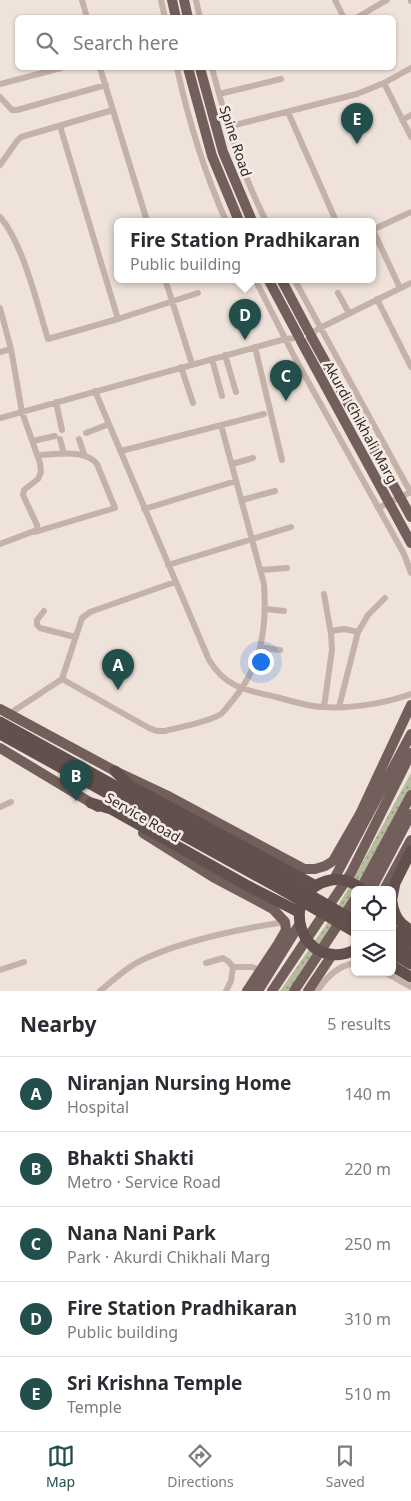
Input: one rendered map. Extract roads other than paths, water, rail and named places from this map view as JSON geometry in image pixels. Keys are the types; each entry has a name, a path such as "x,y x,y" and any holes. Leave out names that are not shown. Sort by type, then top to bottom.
{"highway":[{"path":"0,722 351,919"},
{"path":"0,734 353,931"},
{"path":"115,771 130,785 316,886"},
{"path":"91,803 112,809 215,868 299,912"},
{"path":"394,886 411,851"},
{"path":"351,952 332,955 321,952 311,945 304,936 300,925 299,912 305,897 316,886 325,881 347,881 355,886"},
{"path":"396,918 400,924 411,930"},
{"path":"394,931 411,942"},
{"path":"396,945 411,954"},
{"path":"396,955 411,964"},
{"path":"396,968 411,977"}],"main road":[{"path":"172,0 175,15"},
{"path":"184,0 187,15"},
{"path":"189,70 212,156 238,218"},
{"name":"Spine Road","path":"201,70 223,152 251,218"},
{"name":"Akurdi Chikhali Marg","path":"270,283 411,543"},
{"path":"283,283 310,334 307,342 299,339"},
{"name":"Akurdi Chikhali Marg","path":"310,334 411,517"},
{"path":"4,711 115,771 166,794 304,869 320,868 333,861 360,814 411,704"},
{"path":"334,880 411,734"},
{"name":"Service Road","path":"0,748 174,851 213,877 273,909 285,922"},
{"path":"272,991 351,873 411,753"},
{"path":"363,886 411,795"},
{"path":"373,886 411,814"},
{"path":"386,886 411,840"},
{"path":"294,991 351,905"},
{"path":"247,991 286,930 285,922"},
{"path":"258,991 300,925"},
{"path":"308,991 332,955"}],"street":[{"path":"82,0 86,15"},
{"path":"161,0 164,15"},
{"path":"196,0 199,15"},
{"path":"335,0 342,15"},
{"path":"361,15 387,0"},
{"path":"227,127 357,94 384,83 411,68"},
{"path":"0,84 53,70"},
{"path":"101,70 146,218"},
{"path":"176,70 188,118 201,159 225,218"},
{"path":"213,70 227,127 265,218"},
{"path":"219,94 281,79"},
{"path":"384,83 411,137"},
{"path":"0,97 12,110 17,110 106,86"},
{"path":"0,165 21,137 113,110"},
{"path":"288,112 335,218"},
{"path":"402,120 411,115"},
{"path":"60,126 118,319"},
{"path":"376,229 411,212"},
{"path":"0,217 12,233 27,271 48,339 198,293"},
{"path":"376,236 400,288"},
{"path":"166,283 192,364"},
{"path":"256,283 404,554 411,573"},
{"path":"296,283 411,492 378,508"},
{"path":"310,334 411,283"},
{"path":"338,293 349,313"},
{"path":"377,299 411,367"},
{"path":"0,308 11,349 22,412 38,455 40,472 38,479 24,490 23,495 37,525 35,532"},
{"path":"0,418 285,339 299,339"},
{"path":"255,347 282,460"},
{"path":"0,352 11,349"},
{"path":"225,355 236,392"},
{"path":"212,359 222,396"},
{"path":"181,367 193,403"},
{"path":"95,391 208,660 225,680 242,689 324,708 393,700 411,694"},
{"path":"56,402 62,430"},
{"path":"121,451 264,414"},
{"path":"86,432 109,424"},
{"path":"62,679 157,731 165,731 222,714 242,689 250,676 260,647 266,609 261,570 221,425"},
{"path":"33,441 58,437 64,454"},
{"path":"79,439 84,454"},
{"path":"0,544 115,508 97,464 93,459 84,454 38,455"},
{"path":"232,464 253,458"},
{"path":"144,509 236,481"},
{"path":"242,500 275,492"},
{"path":"168,565 291,527"},
{"path":"261,570 287,568"},
{"path":"4,711 62,679 82,618 90,612 175,582"},
{"path":"324,594 331,631 332,650 324,708"},
{"path":"339,707 358,632 368,615 386,598"},
{"path":"266,609 284,611"},
{"path":"44,611 37,620 37,625 40,628 75,636"},
{"path":"331,631 358,632"},
{"path":"260,647 280,650"},
{"path":"0,807 11,802"},
{"path":"100,991 132,966 158,954 235,931 285,922"},
{"path":"206,963 223,958 233,967 231,981 226,991"},
{"path":"0,970 24,962"},
{"path":"317,991 334,971 341,966 351,964"},
{"path":"233,967 252,967 260,970"},
{"path":"391,976 411,988"}],"place":[{"name":"Sri Krishna Temple","path":"357,144"},
{"name":"Fire Station Pradhikaran","path":"245,340"},
{"name":"Nana Nani Park","path":"286,401"},
{"name":"Niranjan Nursing Home","path":"118,690"},
{"name":"Bhakti Shakti","path":"76,801"}]}
